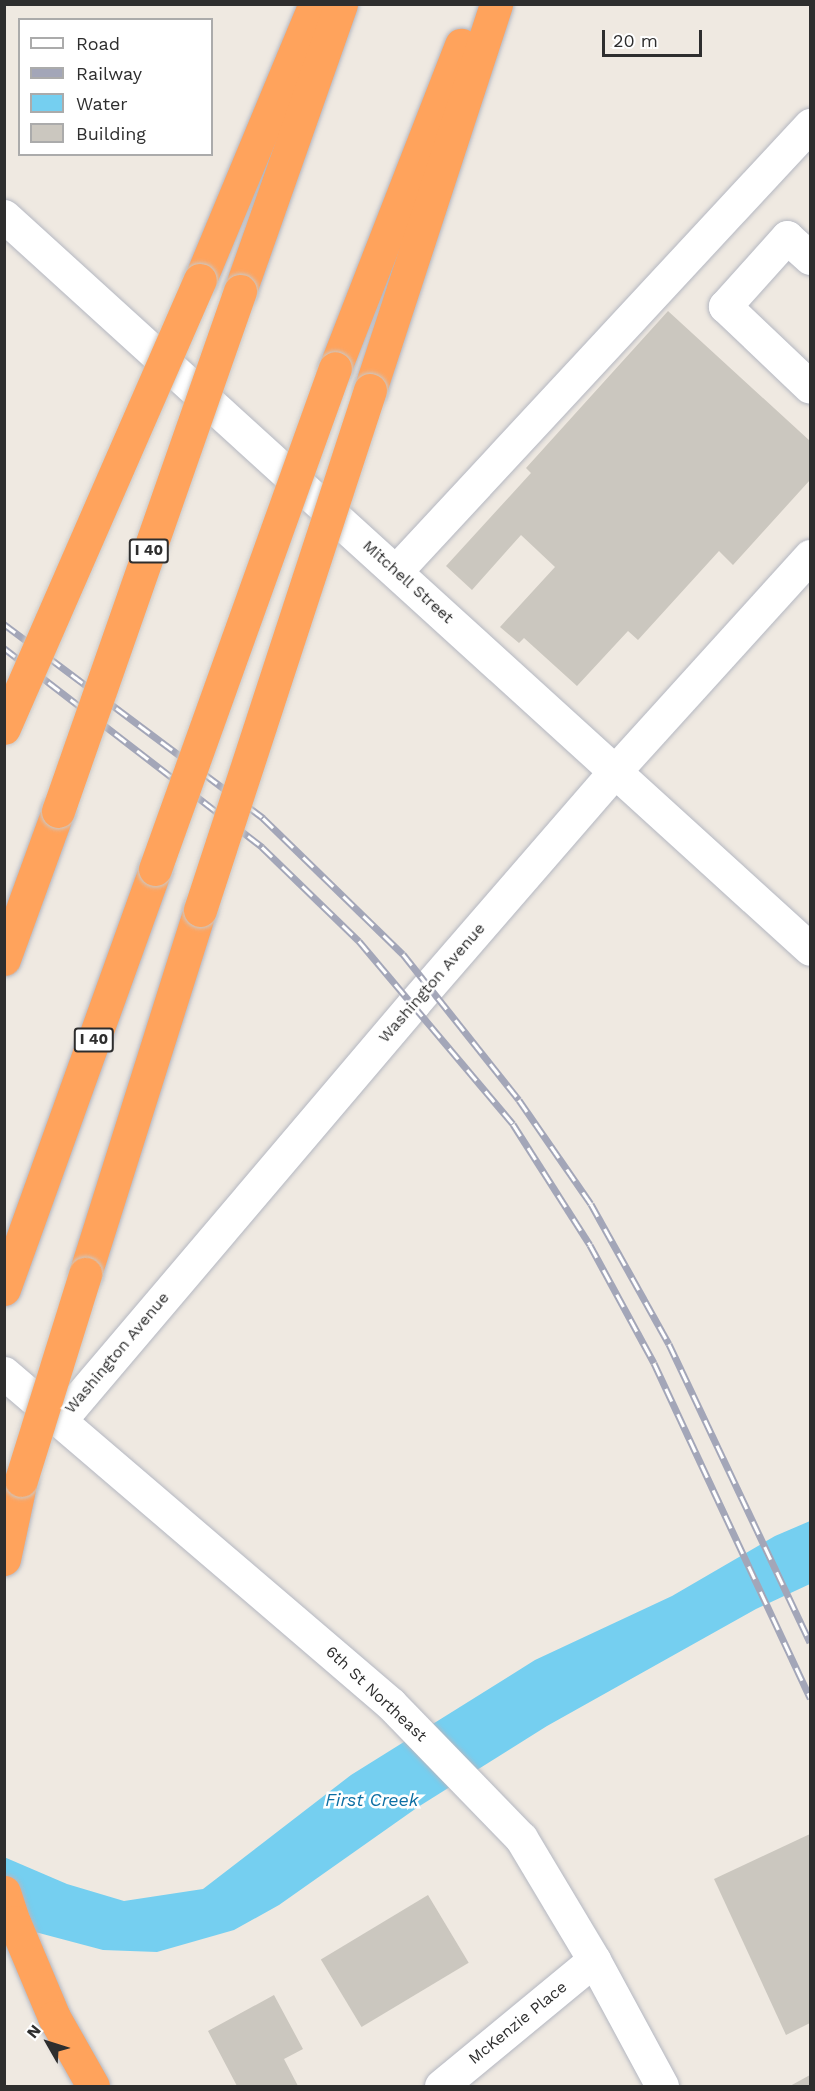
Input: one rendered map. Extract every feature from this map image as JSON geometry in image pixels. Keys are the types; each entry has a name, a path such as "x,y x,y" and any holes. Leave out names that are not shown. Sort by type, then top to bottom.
{"highway":[{"path":"4,728 200,280 315,4"},
{"name":"I 40","path":"4,959 341,4"},
{"name":"I 40","path":"4,1289 335,368 477,4"},
{"path":"4,1560 21,1480 200,910 496,4"},
{"path":"4,1892 14,1922 54,2017 93,2086"}],"street":[{"path":"396,571 810,125"},
{"name":"Mitchell Street","path":"4,216 616,770 810,949"},
{"path":"810,258 787,237 725,306 810,387"},
{"name":"Washington Avenue","path":"61,1419 414,1003 616,770 810,556"},
{"name":"6th St Northeast","path":"4,1372 392,1704 521,1838 594,1960 662,2086"},
{"name":"McKenzie Place","path":"441,2086 594,1960"}],"water":[{"name":"First Creek","path":"810,1521 810,1584 756,1609 547,1726 418,1807 279,1905 234,1930 157,1952 103,1950 5,1924 4,1857 67,1884 124,1901 203,1889 351,1775 535,1660 672,1596 775,1536"}],"building":[{"path":"668,311 810,441 810,480 733,565 719,551 638,640 628,631 577,686 524,638 519,643 500,627 555,567 521,535 472,590 446,566 531,473 526,468"},
{"path":"810,1834 810,2023 786,2035 714,1879"},
{"path":"428,1895 469,1963 362,2027 321,1959"},
{"path":"274,1995 303,2049 284,2059 298,2086 237,2086 208,2031"},
{"path":"810,2075 810,2086 790,2086"}],"railway":[{"path":"4,624 263,818 403,954 519,1100 591,1204 669,1344 810,1642"},
{"path":"4,648 262,847 359,941 513,1124 590,1245 654,1363 810,1698"}]}
